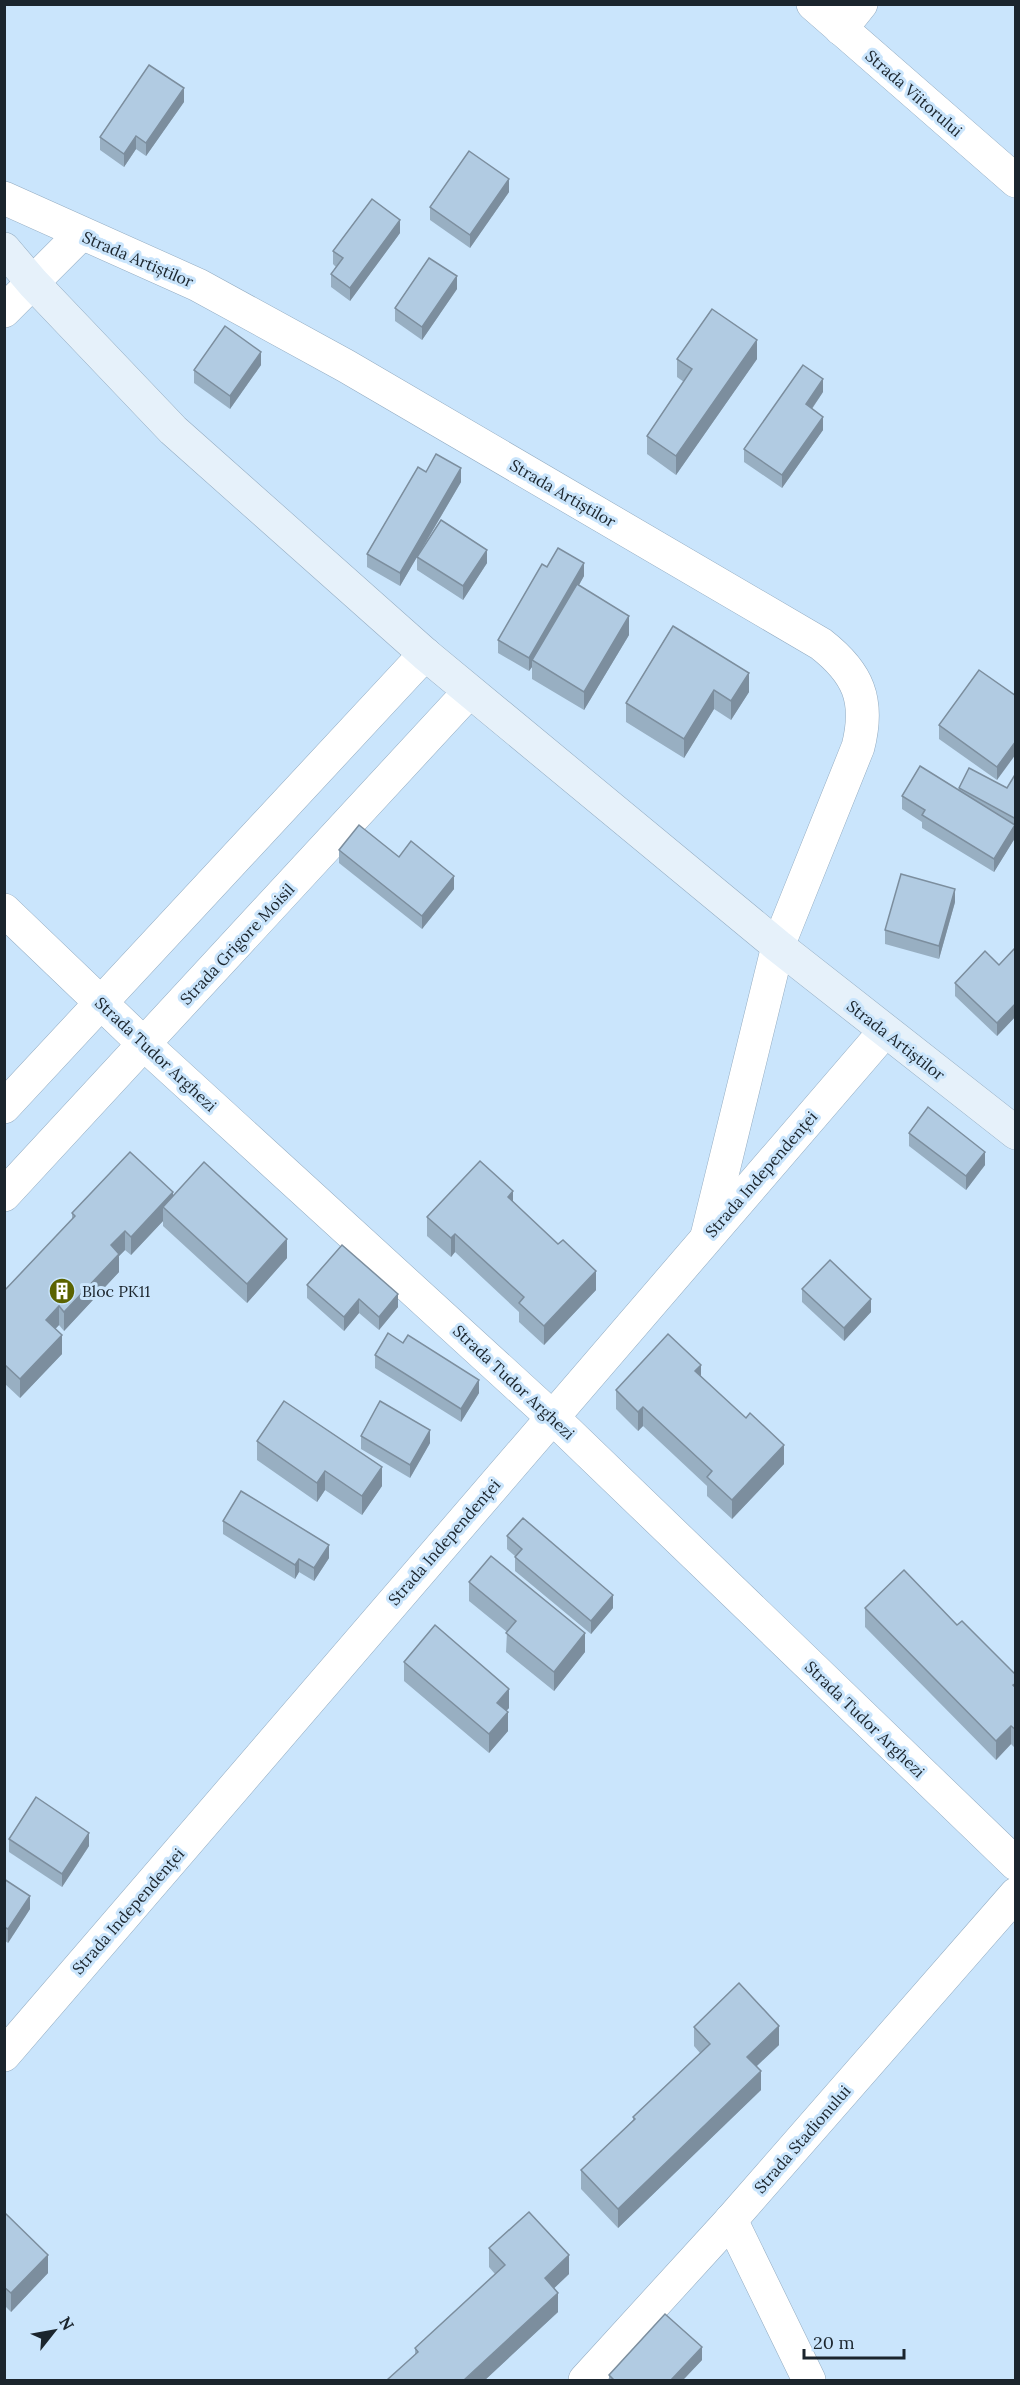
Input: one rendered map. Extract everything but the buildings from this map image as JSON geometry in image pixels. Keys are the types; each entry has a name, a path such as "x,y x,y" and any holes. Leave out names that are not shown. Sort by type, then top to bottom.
{"street":[{"name":"Strada Viitorului","path":"813,4 851,17 1016,181"},
{"name":"Strada Artiștilor","path":"4,198 198,285 346,366 821,644 842,660 854,680 862,701 863,726 858,747 778,946"},
{"path":"4,311 81,234"},
{"name":"Strada Artiștilor","path":"4,249 33,283 173,430 425,654 778,946 1016,1133"},
{"path":"4,1107 425,654"},
{"name":"Strada Grigore Moisil","path":"4,1195 469,692"},
{"name":"Strada Tudor Arghezi","path":"4,910 145,1045 552,1416 1016,1864"},
{"path":"707,1236 778,946"},
{"name":"Strada Independenței","path":"4,2055 885,1031"},
{"name":"Strada Stadionului","path":"585,2380 731,2220 1016,1894"},
{"path":"731,2220 809,2380"}],"place":[{"name":"Bloc PK11","path":"62,1291"}]}
